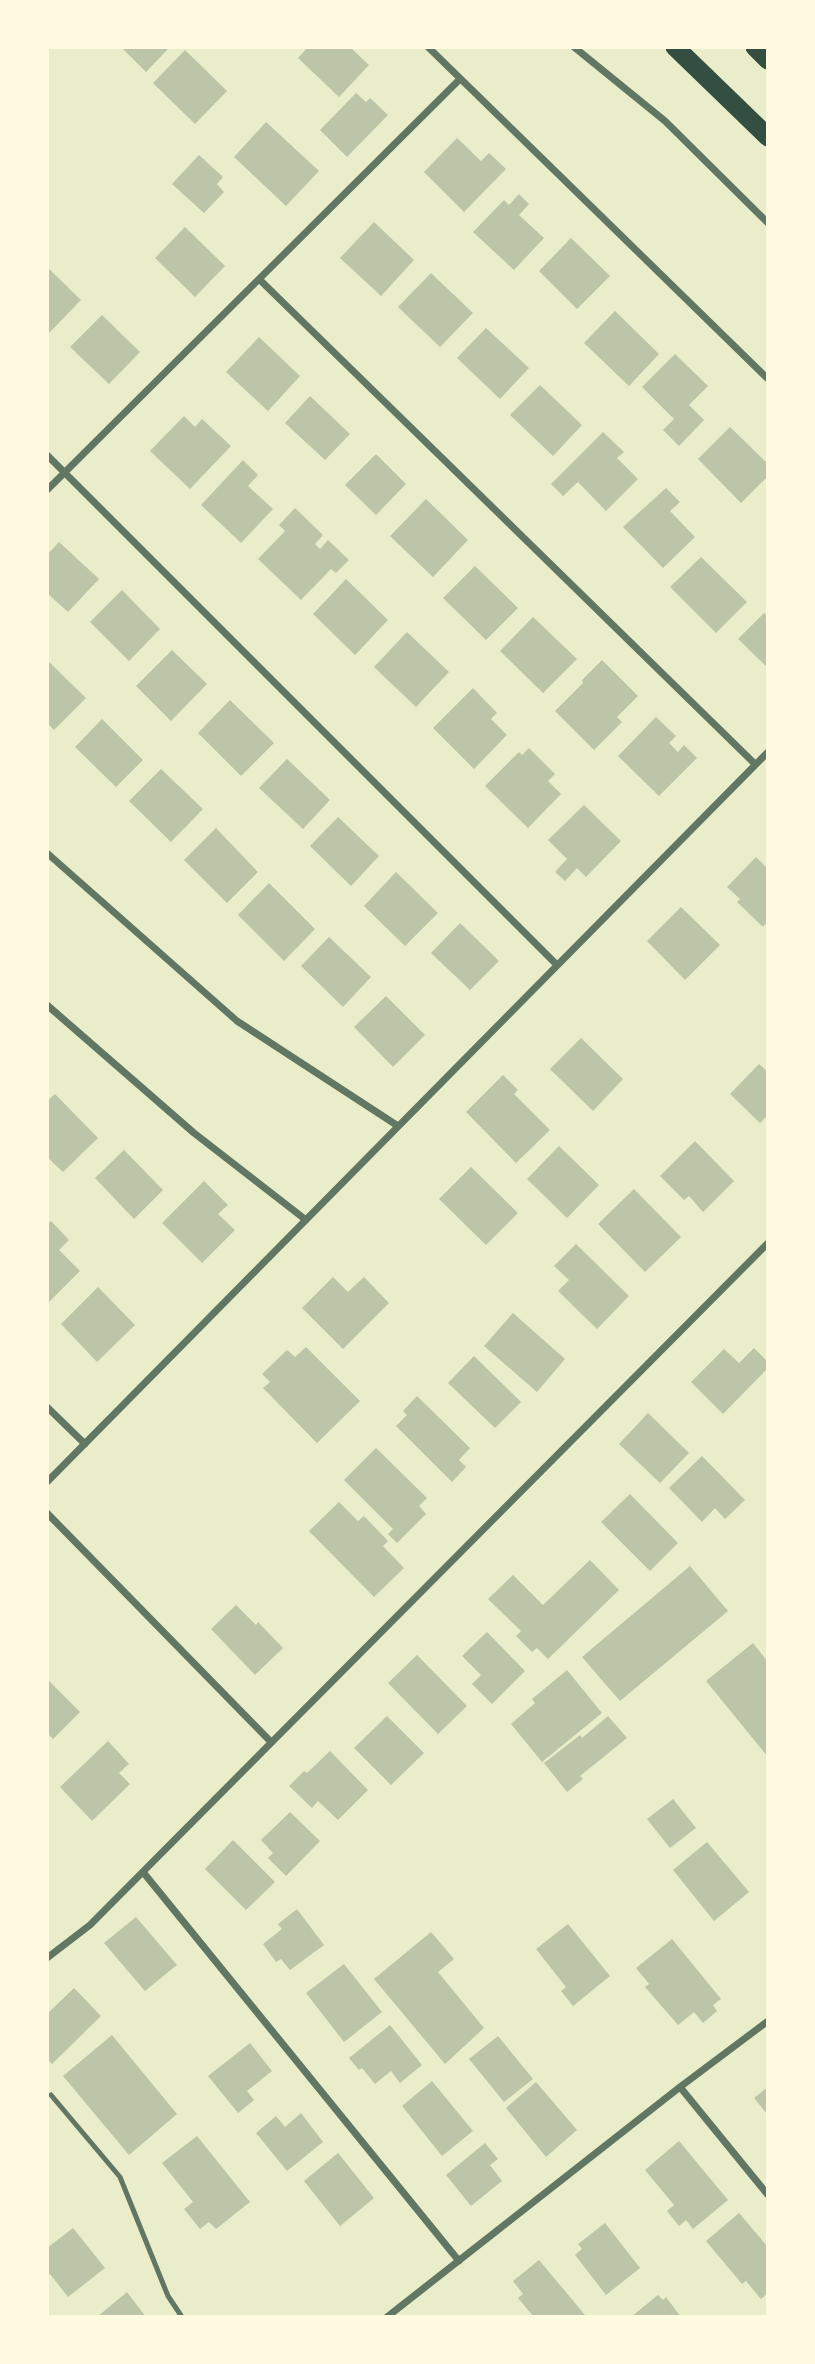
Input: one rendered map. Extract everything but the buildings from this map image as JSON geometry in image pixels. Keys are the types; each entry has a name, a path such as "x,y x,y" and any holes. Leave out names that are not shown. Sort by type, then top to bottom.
{"highway":[{"path":"675,47 768,137"},
{"path":"755,47 768,60"}],"street":[{"path":"428,47 768,379"},
{"path":"574,47 665,121 768,223"},
{"path":"47,490 460,79"},
{"path":"260,280 755,764"},
{"path":"47,455 557,965"},
{"path":"47,1482 768,751"},
{"path":"47,853 237,1021 398,1126"},
{"path":"47,1005 194,1133 306,1220"},
{"path":"47,1958 90,1925 768,1243"},
{"path":"47,1407 85,1444"},
{"path":"47,1513 271,1742"},
{"path":"143,1872 458,2261"},
{"path":"387,2317 768,2021"},
{"path":"680,2087 768,2195"}],"lane":[{"path":"51,2095 120,2177 168,2296 182,2317"}]}
